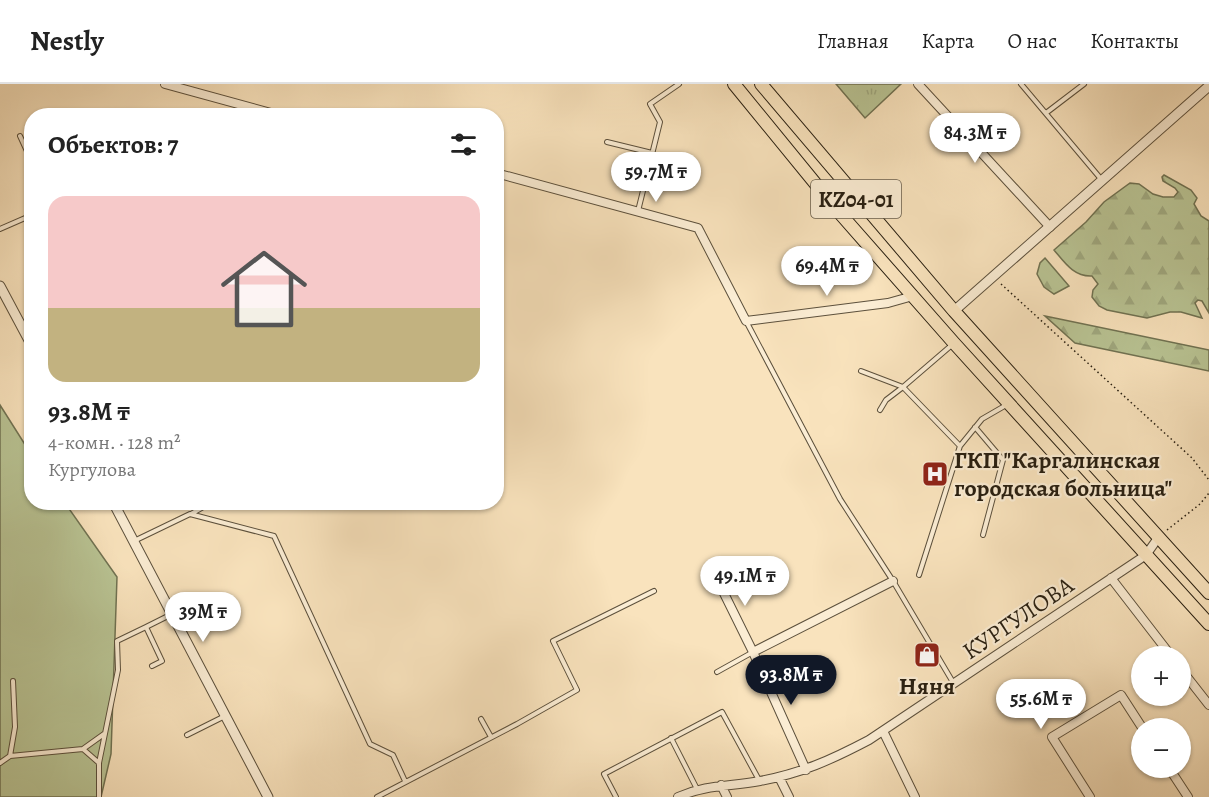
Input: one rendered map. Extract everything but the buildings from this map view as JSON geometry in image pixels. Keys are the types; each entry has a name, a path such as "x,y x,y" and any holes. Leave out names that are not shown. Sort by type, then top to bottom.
{"main road":[{"name":"KZ04-01","path":"734,84 837,210 938,325 1209,624"},
{"name":"KZ04-01","path":"761,84 954,311 1209,593"},
{"path":"837,210 855,197"},
{"path":"938,325 954,311"}],"street":[{"path":"165,84 253,108"},
{"path":"918,84 1050,227"},
{"path":"954,311 1209,86"},
{"path":"504,175 698,228 746,321 888,303 913,296"},
{"path":"0,286 24,331"},
{"path":"117,510 268,797"},
{"path":"1146,555 1158,538"},
{"name":"КУРГУЛОВА","path":"678,797 697,789 779,777 806,770 839,756 883,732 1146,555"},
{"path":"714,573 753,652 806,770"},
{"path":"1111,578 1164,646"},
{"path":"753,652 893,581"},
{"path":"1191,682 1209,705"},
{"path":"1090,797 1052,737 1120,695 1136,718"},
{"path":"883,732 915,797"},
{"path":"779,777 789,797"},
{"path":"1176,778 1188,797"},
{"path":"721,785 727,797"}],"lane":[{"path":"638,211 660,122 650,104 679,84"},
{"path":"1021,84 1101,179"},
{"path":"1046,113 1084,84"},
{"path":"20,136 24,145"},
{"path":"607,142 652,153"},
{"path":"0,229 24,218"},
{"path":"746,321 840,499 893,581 954,685"},
{"path":"880,410 886,400 954,343"},
{"path":"861,370 903,387 960,446"},
{"path":"919,575 960,446 982,418 1008,404"},
{"path":"975,427 1003,460 983,535"},
{"path":"134,541 198,510"},
{"path":"190,514 274,536 370,744 393,755 405,782"},
{"path":"377,797 577,690 553,641 654,591"},
{"path":"99,797 99,763 118,670 117,641 172,614"},
{"path":"146,627 162,661 152,666"},
{"path":"717,672 753,652"},
{"path":"10,756 15,727 13,681"},
{"path":"616,797 604,774 722,712 759,781"},
{"path":"187,735 225,716"},
{"path":"481,719 491,737"},
{"path":"0,763 10,756 82,749 104,734"},
{"path":"671,738 697,789"},
{"path":"82,749 99,763"}],"path":[{"path":"994,277 1184,450 1209,480"},
{"path":"1158,538 1200,504 1209,493"}],"green space":[{"path":"836,84 901,84 865,118"},
{"path":"1164,175 1191,190 1197,198 1194,204 1201,216 1209,221 1209,313 1202,301 1198,300 1195,303 1202,318 1181,312 1170,312 1147,318 1107,310 1099,306 1092,297 1093,290 1098,284 1092,276 1075,272 1054,250 1086,222 1104,202 1130,183 1139,184 1153,194 1174,197 1178,192 1163,181"},
{"path":"1045,258 1069,286 1054,294 1044,287 1037,274 1040,263"},
{"path":"1045,316 1209,350 1209,371 1075,343"},
{"path":"0,405 24,443 24,510 70,510 117,577 111,754 101,797 0,797"}],"place":[{"name":"ГКП \"Каргалинская городская больница\"","path":"935,474"},
{"name":"Няня","path":"927,655"}]}
